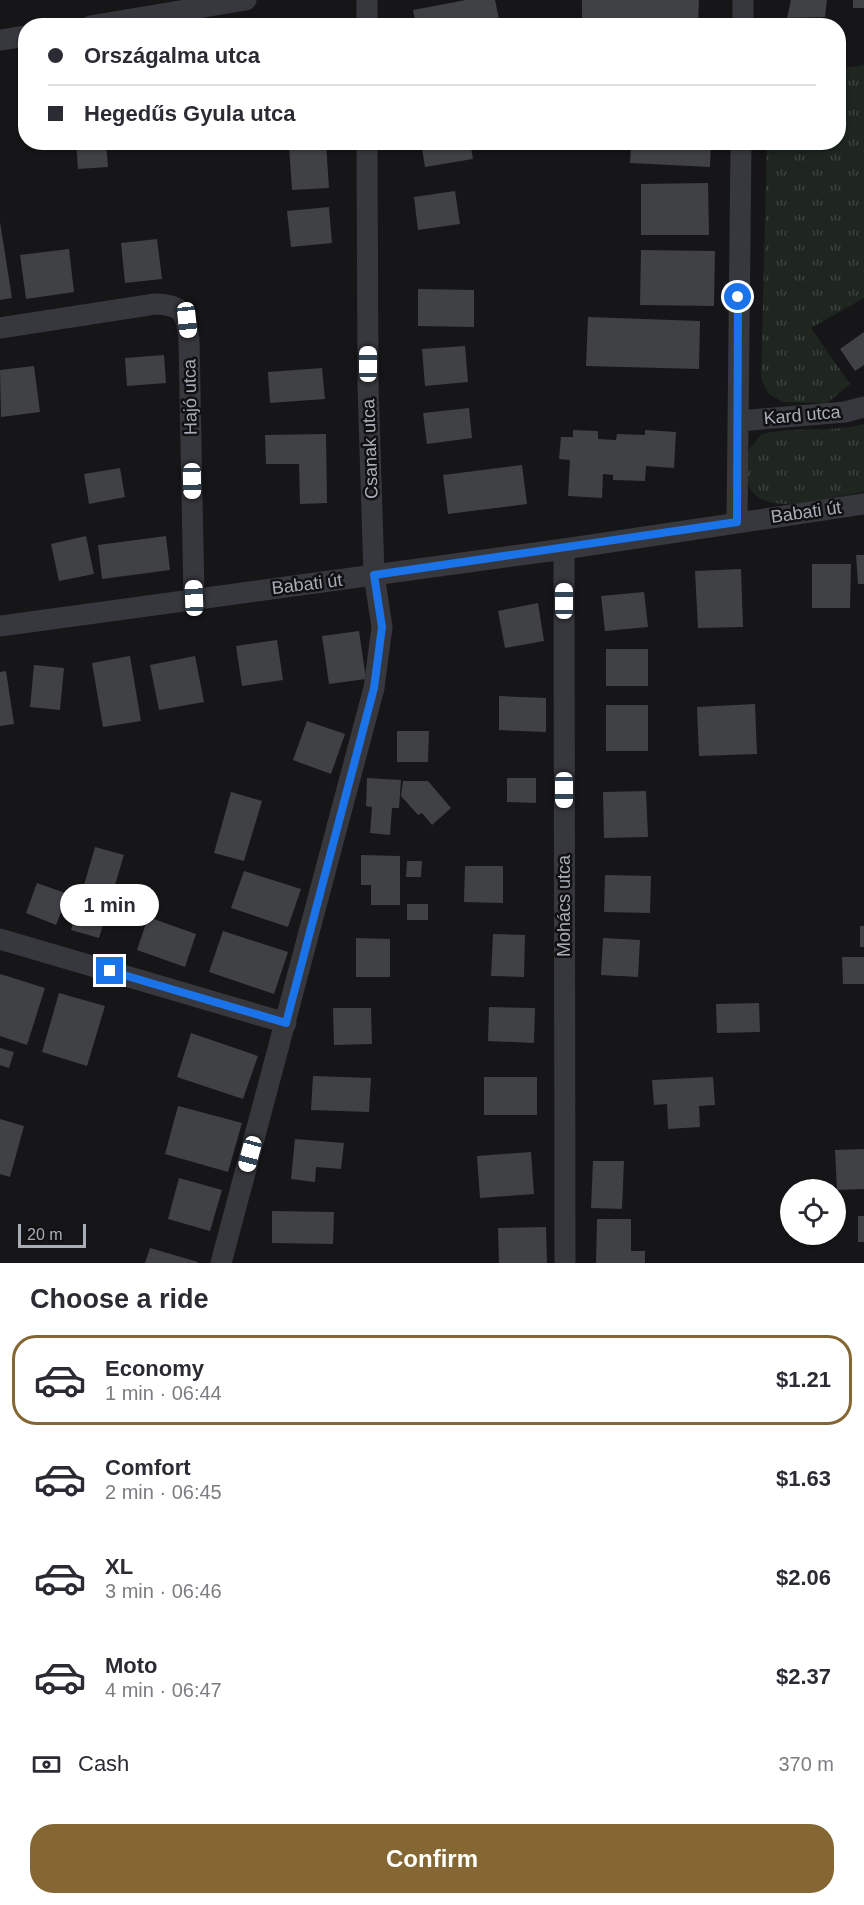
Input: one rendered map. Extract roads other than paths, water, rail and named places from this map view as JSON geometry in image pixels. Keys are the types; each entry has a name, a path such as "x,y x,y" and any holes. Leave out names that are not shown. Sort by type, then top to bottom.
{"street":[{"path":"138,18 246,0"},
{"path":"367,0 367,18"},
{"path":"743,0 743,18"},
{"path":"0,40 18,37"},
{"name":"Csanak utca","path":"221,1263 374,688 382,627 374,575 368,387 367,150"},
{"path":"737,522 739,421 737,342 741,150"},
{"name":"Hajó utca","path":"0,328 155,304 173,305 181,310 187,320 189,340 194,598"},
{"name":"Kard utca","path":"739,421 845,412 864,407"},
{"name":"Babati út","path":"0,626 564,549 864,504"},
{"name":"Mohács utca","path":"564,549 565,1263"},
{"path":"0,939 286,1023"}]}
